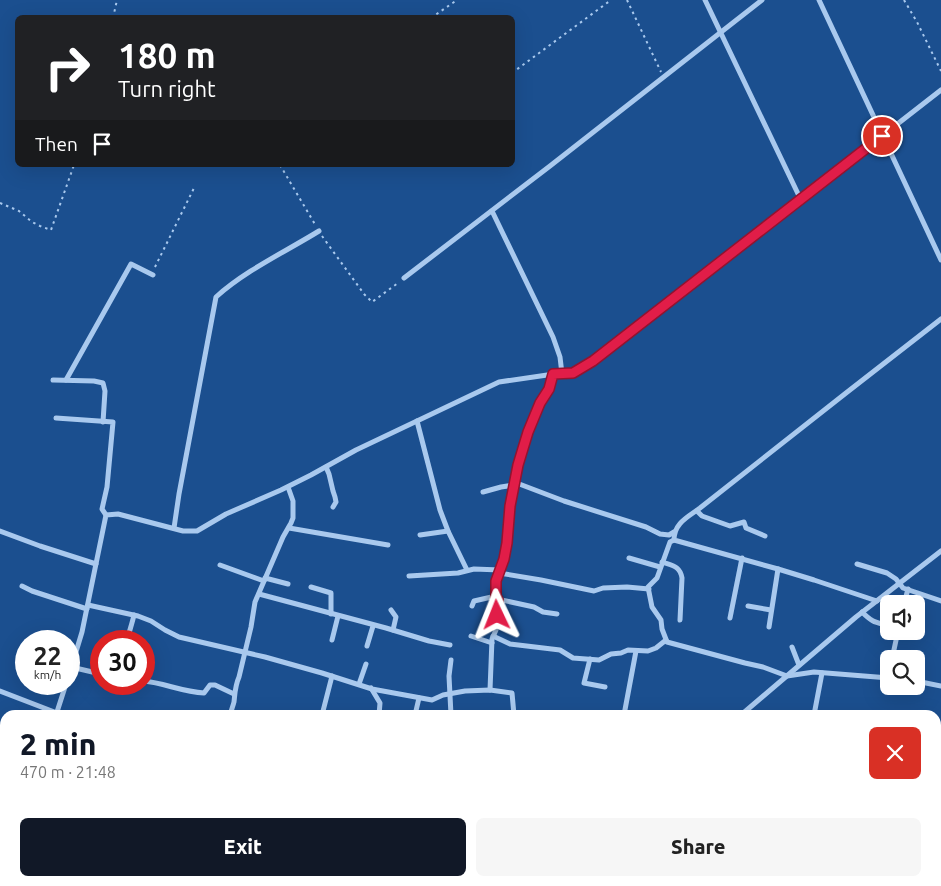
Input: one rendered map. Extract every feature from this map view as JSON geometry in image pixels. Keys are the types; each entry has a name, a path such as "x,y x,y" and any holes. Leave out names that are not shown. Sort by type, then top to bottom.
{"street":[{"path":"705,0 801,200"},
{"path":"404,278 762,0"},
{"path":"819,0 941,260"},
{"path":"106,516 118,514 188,532 197,531 226,514 288,487 356,450 499,382 573,373 593,361 941,90"},
{"path":"492,211 553,337 560,357 562,374"},
{"path":"174,528 216,297 262,264 319,231"},
{"path":"66,380 130,264 152,274"},
{"path":"674,540 675,529 685,518 697,511 941,320"},
{"path":"490,690 492,643 496,630 496,581 507,543 514,484 528,432 540,403 549,389 553,374"},
{"path":"54,380 98,381 103,383 105,391 103,422"},
{"path":"56,418 113,422 107,487 102,509 106,516 80,638"},
{"path":"417,421 440,510 467,570"},
{"path":"326,467 330,474 332,491 336,502 333,508"},
{"path":"482,492 514,484 646,527 660,534 674,532"},
{"path":"231,710 235,684 239,677 251,628 255,602 293,518 293,501 288,487"},
{"path":"697,511 702,516 730,526 744,522 746,528 765,536"},
{"path":"289,528 388,545"},
{"path":"0,531 96,564"},
{"path":"420,536 448,531"},
{"path":"674,540 742,558 877,601"},
{"path":"674,540 670,542 657,578 650,584 649,589 652,608 660,620 668,642 763,667 787,676 814,672 880,677"},
{"path":"747,710 862,612 941,551"},
{"path":"630,558 678,568 682,578 680,620"},
{"path":"730,618 742,558"},
{"path":"857,564 887,573 896,579 902,588 941,601"},
{"path":"220,565 265,580 288,584"},
{"path":"409,576 458,573 480,569 594,591 603,588 627,587 649,589"},
{"path":"769,627 778,569"},
{"path":"22,586 32,591 88,607 134,615 151,621 172,634 371,688 432,700 443,695 465,691 490,690 512,693 514,710"},
{"path":"311,587 331,593 330,614"},
{"path":"906,595 908,589"},
{"path":"259,594 393,630 430,642 450,645"},
{"path":"472,606 474,601 497,597 534,607 543,612 557,614"},
{"path":"748,606 771,610"},
{"path":"391,610 396,617 393,630"},
{"path":"862,612 872,621 880,624"},
{"path":"130,630 134,615"},
{"path":"332,640 338,616"},
{"path":"367,646 374,626"},
{"path":"471,636 492,643"},
{"path":"493,636 510,644 560,650 573,658 599,660 611,654 628,650 648,651 656,648 666,640"},
{"path":"792,647 799,665"},
{"path":"625,710 636,651"},
{"path":"590,659 584,683 606,687"},
{"path":"451,660 449,676 451,710"},
{"path":"359,684 366,664"},
{"path":"815,710 822,673"},
{"path":"323,710 332,676"},
{"path":"155,683 204,693 210,685 215,684 234,694"},
{"path":"925,683 941,686"},
{"path":"371,688 380,703 379,710"},
{"path":"0,691 46,710"},
{"path":"57,710 62,695"},
{"path":"416,710 419,698"}],"path":[{"path":"114,15 117,0"},
{"path":"435,15 457,0"},
{"path":"515,71 611,0"},
{"path":"627,0 664,76"},
{"path":"904,0 941,71"},
{"path":"0,202 19,211 40,226 51,230 73,167"},
{"path":"281,167 319,231 364,294 372,302 404,278"},
{"path":"152,274 195,186"}],"route":[{"path":"497,615 496,581 504,559 510,506 518,465 528,432 540,403 549,389 553,374 573,373 593,361 882,136"}]}
